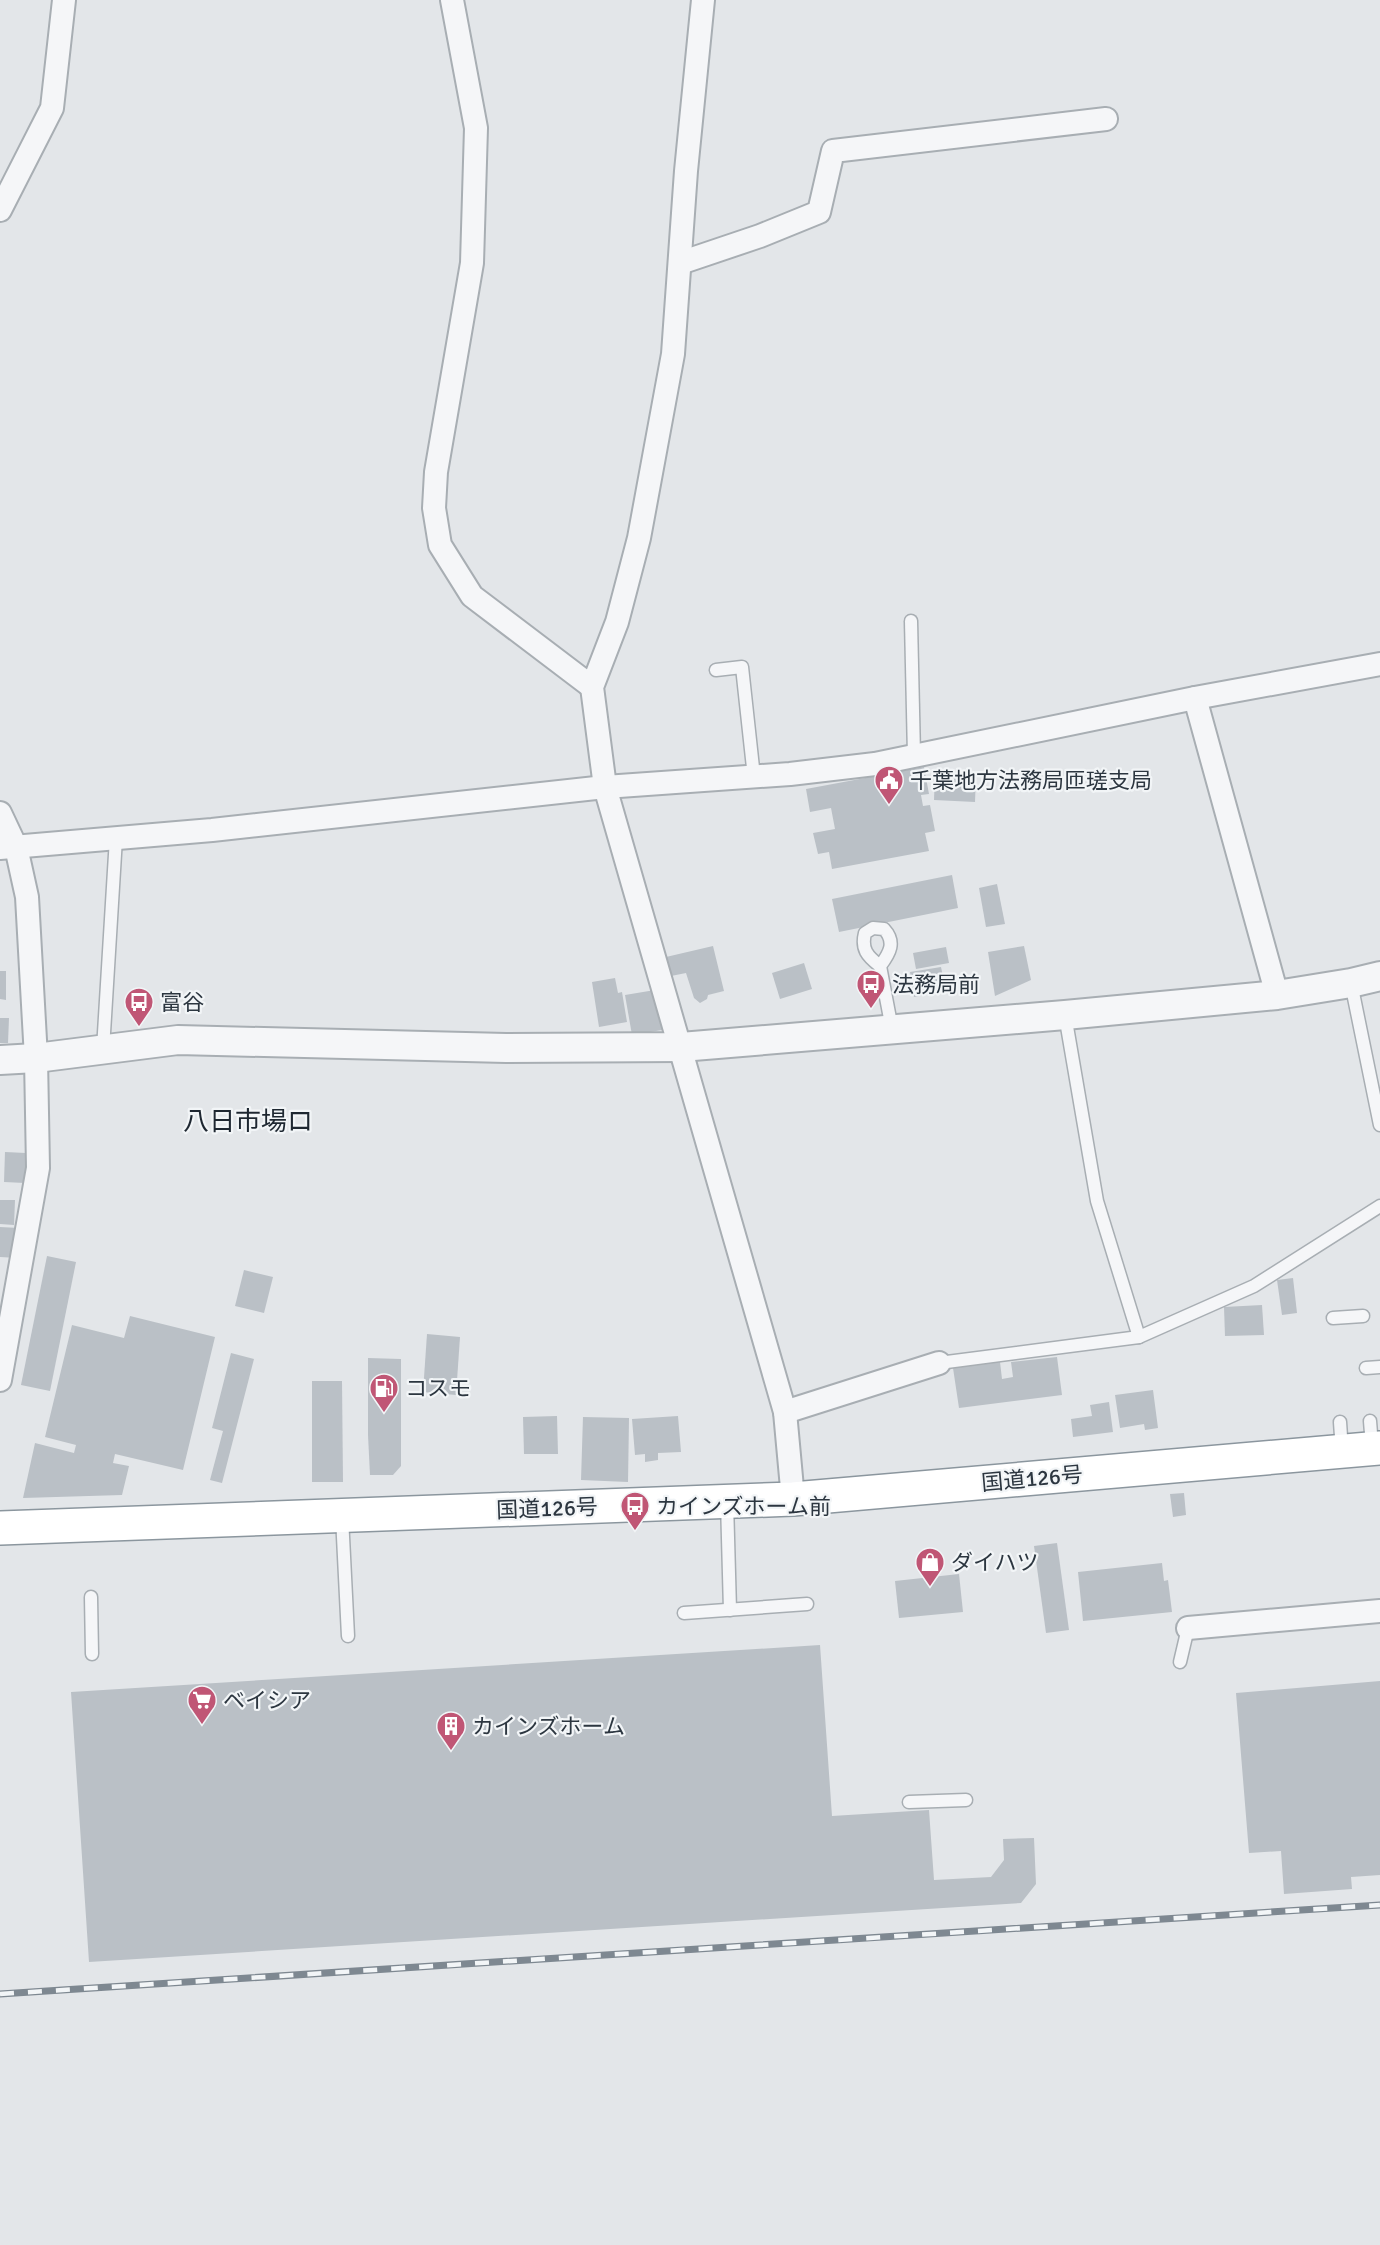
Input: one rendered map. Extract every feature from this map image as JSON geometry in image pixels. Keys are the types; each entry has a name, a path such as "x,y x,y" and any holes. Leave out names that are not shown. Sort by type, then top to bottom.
{"highway":[{"name":"国道126号","path":"0,1528 793,1499 1361,1438"}],"street":[{"path":"0,210 52,108 64,0"},
{"path":"452,0 476,128 472,263 436,472 434,508 440,544 472,596 592,687"},
{"path":"703,0 686,171 673,354 639,538 617,622 592,687 605,787 785,1412 793,1499"},
{"path":"680,263 760,236 819,212 833,151 1106,119"},
{"path":"8,847 212,830 605,787 754,777 875,764 1195,698 1380,664"},
{"path":"1195,698 1278,995"},
{"path":"0,813 8,847 27,897 36,1058 38,1168 0,1380"},
{"path":"0,1060 36,1058 178,1040 506,1048 681,1047 1278,995 1380,976"},
{"path":"785,1412 939,1363"},
{"path":"1188,1628 1380,1611"}],"lane":[{"path":"911,621 914,756"},
{"path":"716,670 742,667 754,777"},
{"path":"104,1049 116,838"},
{"path":"880,966 892,1029"},
{"path":"1351,983 1380,1125"},
{"path":"1065,1015 1097,1201 1139,1337"},
{"path":"939,1363 1139,1337 1254,1286 1380,1206"},
{"path":"1333,1318 1363,1316"},
{"path":"1366,1368 1380,1367"},
{"path":"727,1501 730,1610"},
{"path":"342,1515 348,1636"},
{"path":"91,1597 92,1654"},
{"path":"684,1613 807,1604"},
{"path":"1180,1662 1188,1628"},
{"path":"909,1802 966,1800"}],"building":[{"path":"924,767 929,794 921,795 923,806 930,805 935,831 925,833 929,851 832,869 829,852 818,854 813,833 835,829 831,808 810,812 806,789"},
{"path":"935,773 976,775 975,802 934,800"},
{"path":"952,875 958,908 839,932 832,899"},
{"path":"997,884 1005,924 986,927 979,888"},
{"path":"713,946 724,991 708,995 707,999 700,1003 694,998 686,973 671,976 666,957"},
{"path":"1024,946 1031,980 995,996 988,952"},
{"path":"946,947 949,963 916,969 913,953"},
{"path":"804,963 812,989 780,999 772,973"},
{"path":"941,967 946,991 914,997 910,972"},
{"path":"0,971 6,971 6,1000 0,999"},
{"path":"615,978 618,993 622,992 627,1022 599,1027 592,982"},
{"path":"655,990 662,1030 632,1035 625,995"},
{"path":"0,1018 9,1018 8,1043 0,1043"},
{"path":"5,1152 26,1153 25,1183 4,1182"},
{"path":"0,1200 15,1200 14,1225 0,1224"},
{"path":"0,1227 19,1228 18,1258 0,1257"},
{"path":"47,1256 76,1262 50,1391 21,1385"},
{"path":"244,1270 273,1277 264,1313 235,1306"},
{"path":"1293,1278 1297,1313 1282,1315 1277,1280"},
{"path":"1262,1305 1264,1335 1225,1336 1224,1307"},
{"path":"130,1316 215,1337 183,1470 115,1454 113,1463 129,1466 122,1495 23,1498 35,1443 74,1453 76,1445 45,1437 72,1325 124,1338"},
{"path":"427,1334 460,1337 456,1395 423,1392"},
{"path":"231,1353 254,1359 222,1483 210,1480 223,1431 212,1428"},
{"path":"1057,1357 1062,1395 959,1408 953,1368 1000,1362 1002,1379 1013,1377 1011,1362"},
{"path":"368,1358 401,1359 401,1466 393,1475 370,1475"},
{"path":"312,1381 342,1381 343,1482 312,1482"},
{"path":"1153,1390 1158,1428 1145,1430 1144,1424 1120,1428 1115,1395"},
{"path":"1109,1402 1113,1432 1073,1437 1071,1419 1092,1416 1090,1405"},
{"path":"557,1416 558,1454 524,1454 523,1417"},
{"path":"678,1416 681,1452 658,1453 658,1460 645,1462 645,1454 635,1455 632,1419"},
{"path":"583,1417 629,1418 628,1482 581,1480"},
{"path":"1184,1493 1186,1515 1173,1517 1170,1494"},
{"path":"1057,1543 1069,1630 1046,1633 1034,1546"},
{"path":"1162,1563 1164,1581 1168,1580 1172,1612 1083,1621 1078,1572"},
{"path":"959,1574 963,1612 899,1618 895,1581"},
{"name":"カインズホーム","path":"820,1645 832,1816 929,1810 934,1880 991,1877 1004,1860 1003,1839 1034,1838 1036,1884 1021,1903 89,1962 71,1692"},
{"path":"1380,1681 1380,1875 1351,1877 1352,1889 1284,1894 1281,1851 1249,1853 1236,1693"}],"railway":[{"path":"0,1994 1380,1905"}],"place":[{"name":"千葉地方法務局匝瑳支局","path":"889,806"},
{"name":"法務局前","path":"871,1010"},
{"name":"富谷","path":"139,1028"},
{"name":"コスモ","path":"384,1414"},
{"name":"カインズホーム前","path":"635,1532"},
{"name":"ダイハツ","path":"930,1588"},
{"name":"ベイシア","path":"202,1726"},
{"name":"カインズホーム","path":"451,1752"}],"district":[{"name":"八日市場ロ","path":"248,1121"}]}
